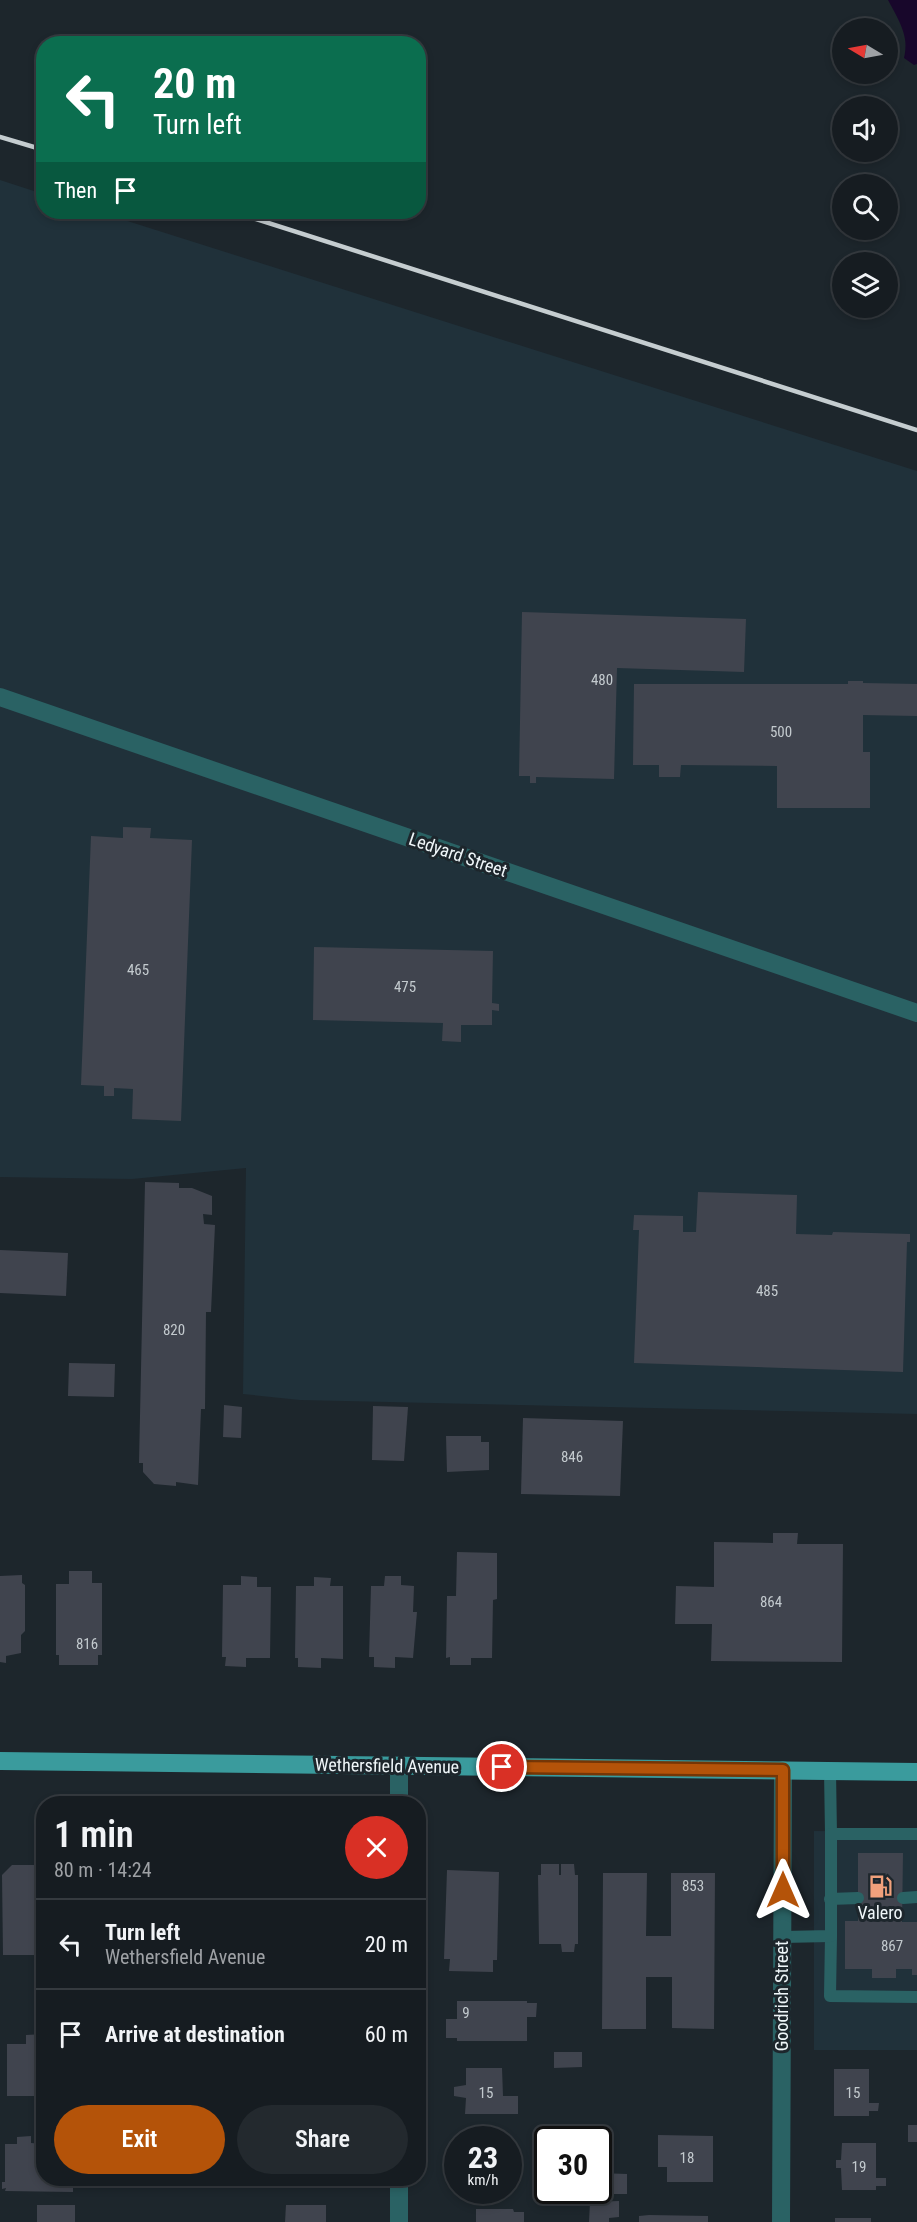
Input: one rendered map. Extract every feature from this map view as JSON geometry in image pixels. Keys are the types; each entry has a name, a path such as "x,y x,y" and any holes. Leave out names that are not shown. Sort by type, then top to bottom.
{"main road":[{"name":"Wethersfield Avenue","path":"0,1761 917,1772"}],"street":[{"name":"Ledyard Street","path":"0,697 917,1013"},
{"path":"399,1766 399,1796"},
{"name":"Goodrich Street","path":"781,2222 783,1770"},
{"path":"399,2186 399,2222"}],"lane":[{"path":"830,1771 830,1996 917,1997"},
{"path":"831,1834 917,1834"},
{"path":"903,1898 917,1897"},
{"path":"830,1899 858,1898"},
{"path":"782,1937 831,1936"}],"shaded area":[{"path":"888,0 917,0 917,64 914,65 904,58 904,35"},
{"path":"0,180 36,192 36,219 121,219 917,471 917,1414 300,1400 243,1394 246,1168 132,1179 0,1177"},
{"path":"814,1831 917,1832 917,2050 814,2050"}],"building":[{"path":"522,612 746,619 744,672 617,668 614,779 536,777 536,783 530,783 530,776 519,776"},
{"path":"848,681 917,684 917,716 863,715 863,752 870,752 870,808 777,808 777,766 681,765 680,777 659,777 659,765 633,765 634,684 848,684"},
{"path":"123,827 151,828 150,838 192,840 181,1121 132,1119 133,1089 114,1088 114,1096 104,1096 104,1086 81,1085 91,836 123,838"},
{"path":"314,947 493,951 492,1003 499,1004 499,1011 492,1010 492,1025 461,1025 461,1042 442,1041 443,1023 313,1020"},
{"path":"145,1182 179,1183 179,1188 192,1188 212,1196 212,1215 203,1214 204,1224 215,1225 211,1312 206,1312 205,1409 201,1409 198,1485 176,1482 176,1486 154,1484 143,1472 143,1463 139,1463"},
{"path":"698,1192 797,1195 796,1234 832,1235 833,1232 910,1234 910,1242 907,1242 903,1372 634,1363 639,1230 633,1230 634,1215 683,1216 683,1232 696,1232"},
{"path":"0,1250 68,1253 66,1296 0,1293"},
{"path":"69,1363 115,1364 114,1397 68,1396"},
{"path":"224,1405 242,1407 241,1438 223,1437"},
{"path":"373,1406 408,1407 404,1461 372,1460"},
{"path":"523,1418 623,1421 620,1496 521,1494"},
{"path":"446,1436 481,1436 481,1442 489,1442 489,1470 447,1472"},
{"path":"773,1533 798,1533 797,1544 843,1544 842,1662 711,1661 712,1624 675,1624 676,1586 714,1587 714,1542 773,1543"},
{"path":"457,1552 497,1553 497,1599 493,1600 492,1658 471,1658 471,1665 450,1665 450,1657 446,1658 447,1596 456,1596"},
{"path":"69,1571 92,1571 92,1583 102,1583 102,1655 98,1655 98,1665 59,1665 59,1655 56,1655 56,1584 69,1584"},
{"path":"22,1575 22,1583 25,1585 25,1631 21,1635 21,1653 6,1656 6,1663 0,1662 0,1576"},
{"path":"241,1576 257,1577 257,1587 271,1587 270,1658 246,1658 246,1667 225,1666 226,1657 222,1657 223,1585 241,1585"},
{"path":"385,1576 401,1576 401,1585 414,1586 413,1612 417,1612 413,1658 395,1657 395,1668 374,1667 374,1657 369,1657 371,1586 384,1586"},
{"path":"314,1577 331,1578 330,1586 343,1586 343,1659 321,1658 321,1668 298,1667 298,1658 295,1658 296,1586 314,1586"},
{"path":"858,1853 903,1853 902,1922 917,1922 917,1975 912,1975 912,1969 896,1969 896,1978 872,1978 872,1969 845,1969 845,1921 858,1921"},
{"path":"541,1864 559,1864 559,1875 561,1875 561,1864 574,1864 575,1875 578,1875 578,1944 575,1944 574,1952 562,1952 561,1944 539,1944 538,1875 541,1875"},
{"path":"12,1865 36,1865 36,1955 3,1955 2,1875"},
{"path":"447,1870 499,1872 497,1960 493,1960 493,1972 449,1971 450,1959 444,1959"},
{"path":"603,1873 647,1873 646,1936 671,1936 671,1873 715,1873 714,2029 672,2028 672,1977 646,1977 646,2029 602,2029"},
{"path":"457,2001 537,2003 536,2017 527,2017 527,2041 457,2041 457,2038 446,2038 446,2019 457,2019"},
{"path":"36,2034 36,2096 7,2096 7,2044 26,2044 26,2035"},
{"path":"554,2052 582,2052 582,2067 554,2068"},
{"path":"466,2068 502,2068 503,2096 518,2096 518,2114 465,2114 466,2098 454,2096 454,2087 466,2085"},
{"path":"834,2069 869,2069 869,2103 879,2103 878,2111 869,2111 869,2116 834,2116"},
{"path":"908,2125 917,2125 917,2142 908,2142"},
{"path":"658,2135 713,2136 713,2182 667,2182 667,2167 658,2167"},
{"path":"31,2136 31,2143 36,2143 36,2186 73,2186 73,2192 5,2191 6,2188 2,2189 2,2182 5,2182 5,2144 17,2144 17,2137"},
{"path":"842,2143 876,2143 876,2178 886,2178 886,2186 876,2186 876,2190 842,2190 841,2168 836,2168 836,2160 841,2160"},
{"path":"612,2173 627,2174 627,2194 612,2194"},
{"path":"288,2186 325,2186 325,2187"},
{"path":"612,2201 619,2201 619,2217 609,2218 609,2222 589,2222 590,2204 612,2204"},
{"path":"37,2205 75,2205 75,2222 37,2222"},
{"path":"286,2205 326,2205 326,2222 285,2222"},
{"path":"476,2209 513,2209 514,2212 524,2212 524,2222 476,2222"},
{"path":"639,2216 708,2216 708,2222 639,2222"},
{"path":"835,2218 871,2218 871,2222 835,2222"}],"railway":[{"path":"0,137 36,148"},
{"path":"256,219 917,430"}],"place":[{"name":"Valero","path":"880,1887"}],"route":[{"path":"502,1767 783,1770 783,1890"}]}
